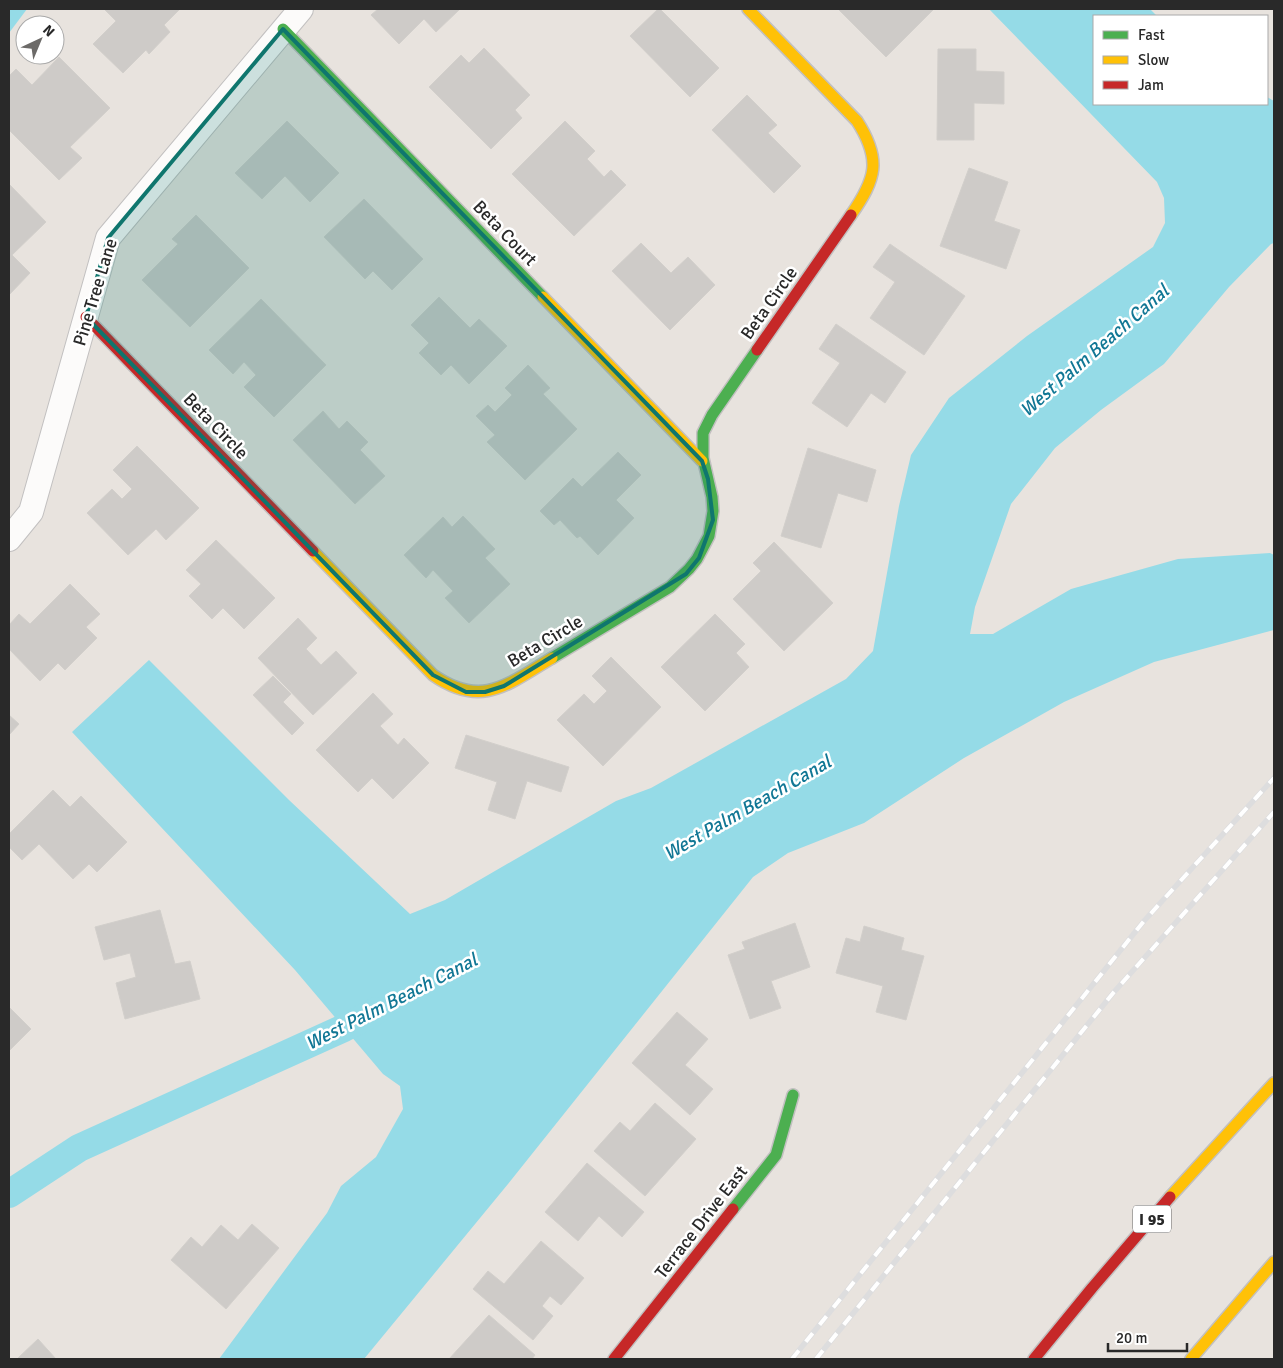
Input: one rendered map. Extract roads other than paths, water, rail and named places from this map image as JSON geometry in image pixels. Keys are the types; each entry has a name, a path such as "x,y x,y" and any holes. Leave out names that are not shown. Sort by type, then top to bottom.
{"main road":[{"name":"Beta Circle","path":"86,317 433,675 448,686 466,692 485,692 504,686 670,587 686,574 699,558 708,540 713,520 713,500 702,462 704,432 712,416 866,193 873,175 874,156 868,138 857,121 748,9"},
{"name":"Beta Court","path":"284,29 702,462"},
{"name":"I 95","path":"1034,1359 1164,1204 1274,1083"},
{"name":"Terrace Drive East","path":"614,1359 776,1155 793,1095"},
{"path":"1191,1359 1274,1262"}],"street":[{"name":"Pine Tree Lane","path":"9,539 31,512 108,238 301,9"}],"water":[{"path":"9,9 27,9 22,15 15,15 15,25 9,33"},
{"path":"989,9 1150,9 1156,15 1093,15 1093,105 1268,105 1268,98 1274,101 1274,243 1229,287 1164,364 1101,410 1055,448 1011,504 975,607 970,634 993,634 1071,589 1178,559 1270,553 1274,555 1274,630 1154,662 1064,702 964,758 864,823 788,853 753,877 508,1184 364,1359 219,1359 327,1213 341,1186 376,1157 403,1109 400,1086 383,1074 295,970 72,732 149,660 289,800 410,914 445,900 616,801 651,788 846,679 873,651 899,506 911,455 949,398 1027,336 1153,247 1165,223 1164,198 1157,182"}],"waterway":[{"name":"West Palm Beach Canal","path":"9,1194 79,1148 344,1028 376,1011"}],"railway":[{"path":"792,1359 1144,921 1274,778"},
{"path":"816,1359 1114,992 1274,812"}]}
